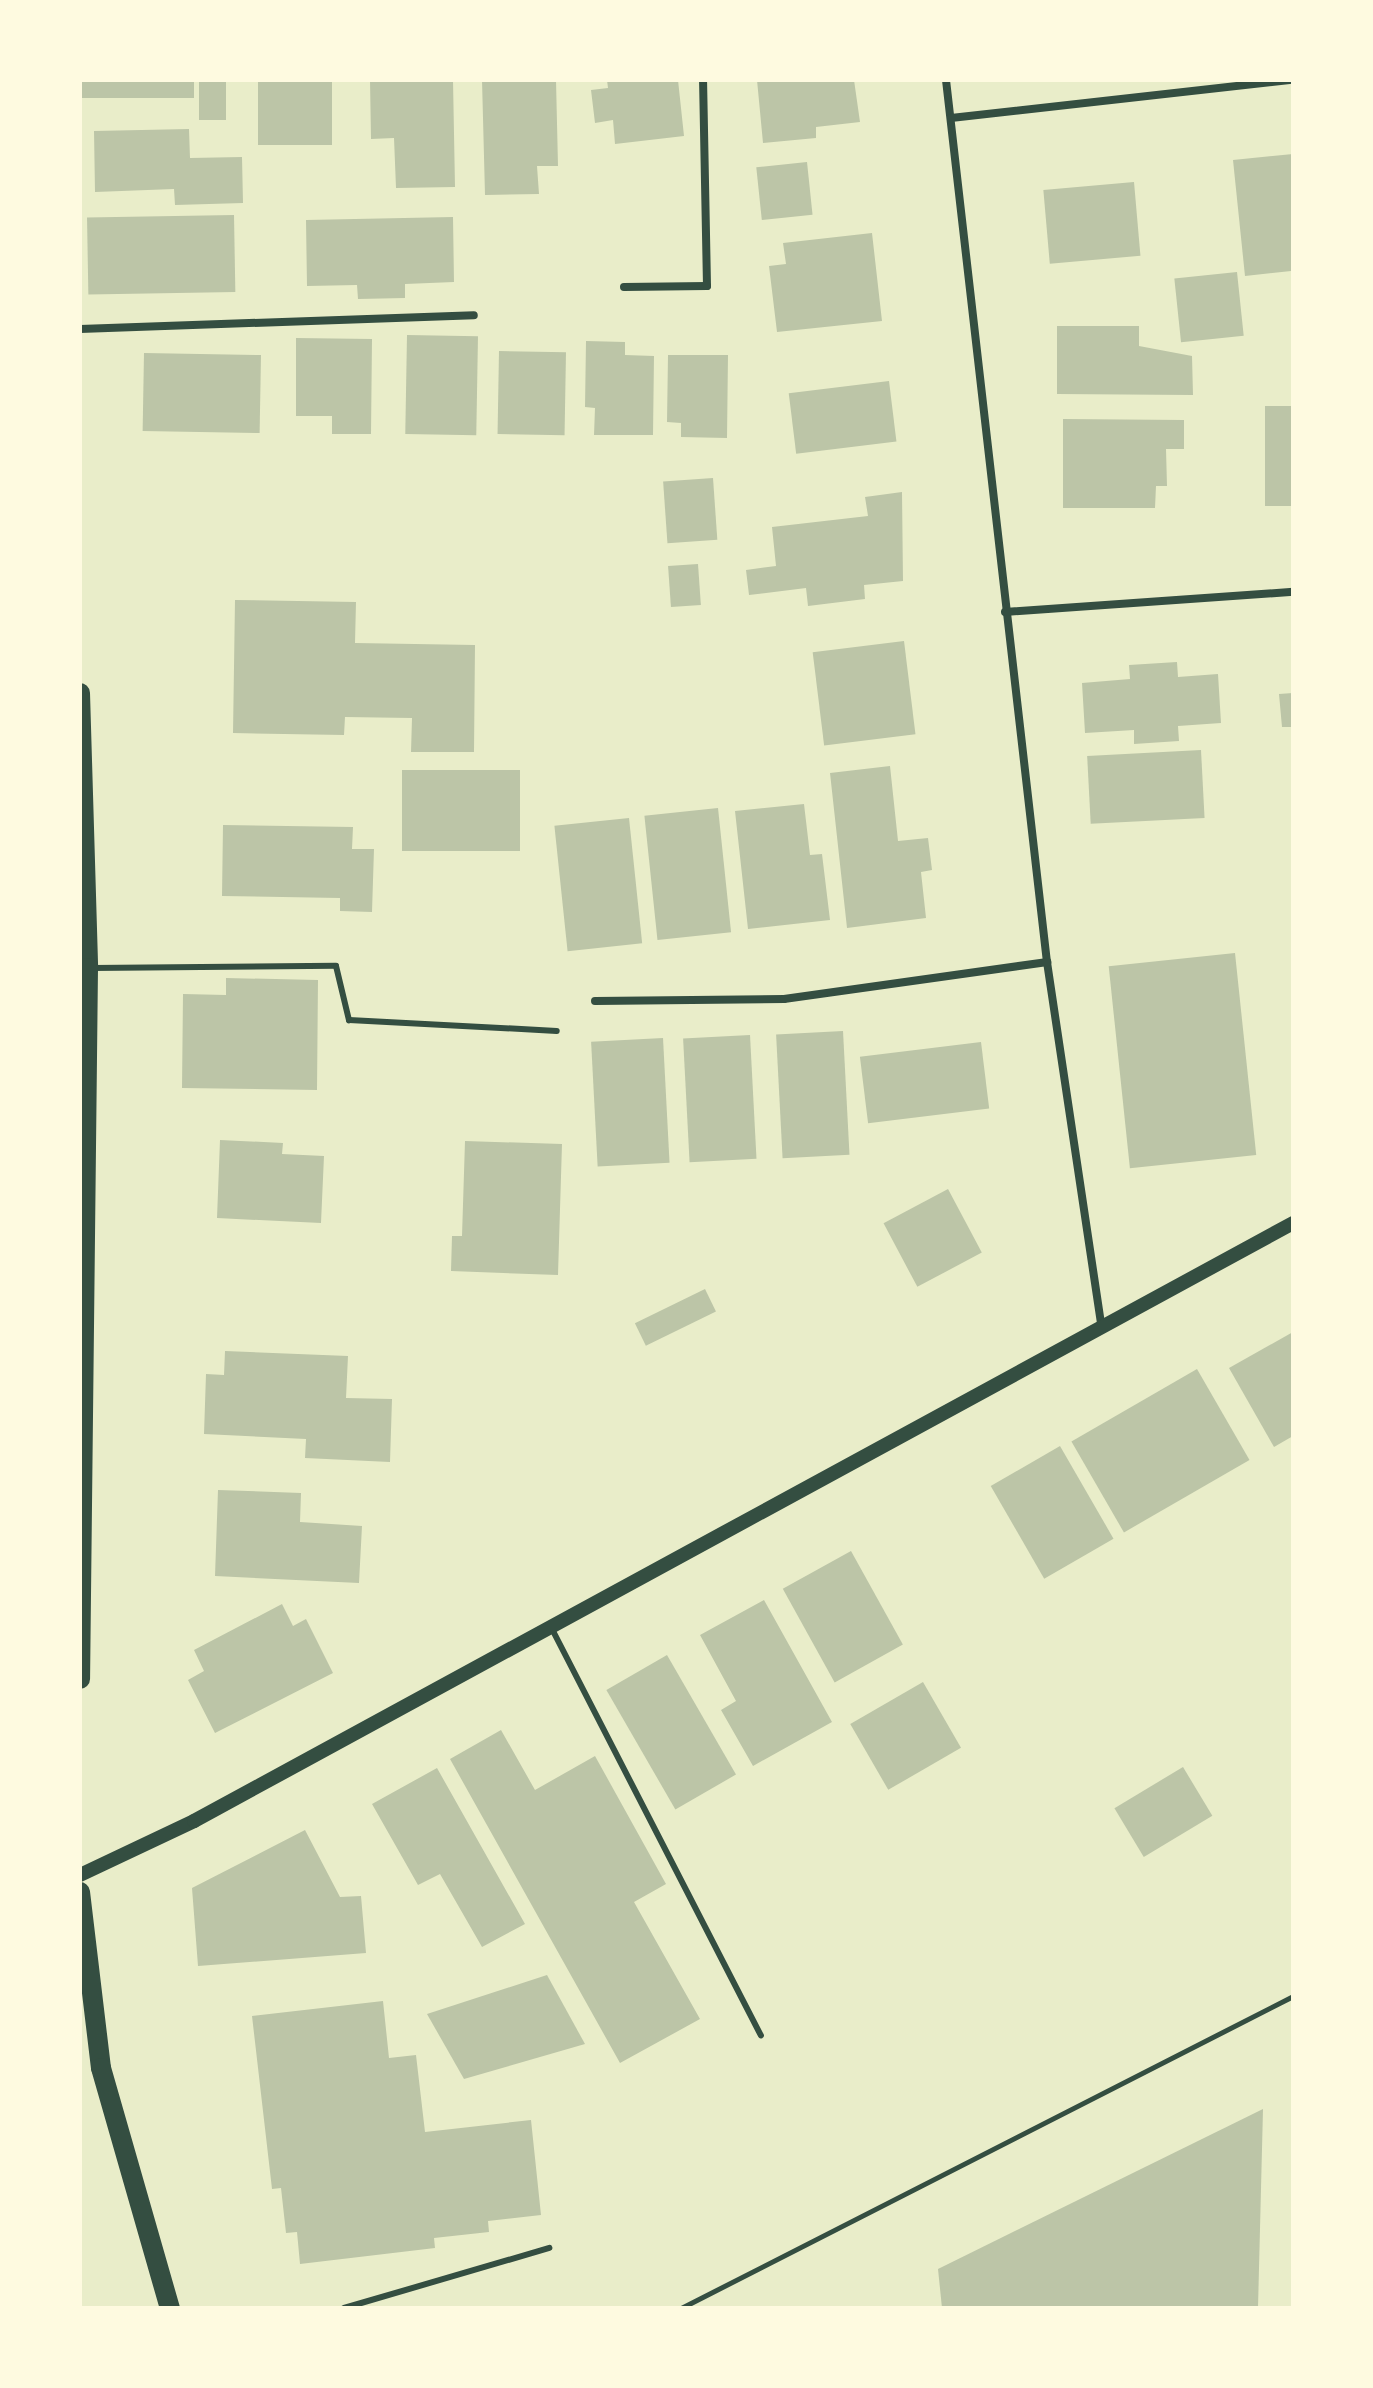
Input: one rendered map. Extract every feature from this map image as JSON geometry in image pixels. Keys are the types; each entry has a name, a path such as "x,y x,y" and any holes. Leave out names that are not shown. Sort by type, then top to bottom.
{"main road":[{"path":"80,693 88,968 80,1679"},
{"path":"80,1892 84,2004 115,2131 170,2308"}],"street":[{"path":"624,287 707,286 703,80"},
{"path":"946,80 1047,962 1101,1322"},
{"path":"951,118 1292,80"},
{"path":"80,329 474,315"},
{"path":"1005,612 1293,592"},
{"path":"595,1001 784,999 1047,962"},
{"path":"80,1875 194,1821 1101,1322 1293,1223"}],"lane":[{"path":"88,968 336,966 349,1020 557,1031"},
{"path":"550,1626 761,2035"},
{"path":"344,2308 549,2248"}],"path":[{"path":"681,2308 1293,1996"}],"building":[{"path":"80,80 194,80 194,98 80,98"},
{"path":"199,80 226,80 226,120 199,120"},
{"path":"258,80 332,80 332,145 258,145"},
{"path":"370,80 453,80 455,187 396,188 394,138 371,139"},
{"path":"482,80 556,80 558,166 537,166 539,194 485,195"},
{"path":"607,80 678,80 684,136 615,144 613,120 595,123 591,90 608,88"},
{"path":"757,80 854,80 860,122 816,127 816,138 763,143"},
{"path":"189,129 190,158 242,157 243,203 175,205 174,189 95,192 94,131"},
{"path":"1293,154 1291,271 1245,276 1233,160"},
{"path":"807,162 813,215 762,220 756,167"},
{"path":"1134,182 1140,256 1050,264 1043,190"},
{"path":"234,215 235,292 88,295 87,218"},
{"path":"453,217 454,282 405,284 405,298 358,299 357,285 307,286 306,220"},
{"path":"872,233 882,321 777,332 769,266 786,264 783,243"},
{"path":"1237,272 1244,336 1181,342 1174,279"},
{"path":"1057,326 1139,326 1139,346 1192,356 1193,395 1057,394"},
{"path":"407,335 478,336 476,435 405,434"},
{"path":"296,338 372,339 371,434 332,434 332,416 296,416"},
{"path":"586,341 625,342 625,355 654,356 653,435 594,435 595,408 585,407"},
{"path":"499,351 566,352 565,435 498,434"},
{"path":"144,353 261,355 260,433 143,431"},
{"path":"668,355 728,355 727,438 681,437 681,423 667,422"},
{"path":"889,381 896,442 796,454 789,393"},
{"path":"1265,406 1293,406 1293,506 1265,506"},
{"path":"1063,419 1184,420 1184,449 1166,449 1167,486 1156,486 1155,508 1063,508"},
{"path":"713,478 717,540 667,543 663,481"},
{"path":"902,492 903,581 864,585 865,599 808,606 806,588 749,595 746,570 776,566 772,527 868,516 865,497"},
{"path":"698,564 701,605 671,607 668,566"},
{"path":"235,600 356,602 355,643 475,645 474,752 411,752 412,718 345,717 344,735 233,733"},
{"path":"904,641 915,734 824,746 813,652"},
{"path":"1177,662 1178,677 1218,674 1221,723 1178,726 1179,741 1134,744 1134,730 1085,733 1082,683 1130,679 1129,665"},
{"path":"1293,693 1293,727 1282,727 1279,694"},
{"path":"1201,750 1205,818 1091,824 1087,756"},
{"path":"890,766 898,841 928,838 932,870 921,872 926,918 847,928 830,773"},
{"path":"402,770 520,770 520,851 402,851"},
{"path":"804,804 810,855 822,854 830,920 748,929 735,811"},
{"path":"718,808 731,932 657,940 644,816"},
{"path":"629,818 642,943 568,951 554,826"},
{"path":"223,825 353,827 352,849 374,849 372,912 340,911 340,898 222,896"},
{"path":"1235,953 1256,1155 1130,1168 1109,966"},
{"path":"226,978 318,980 317,1090 182,1088 183,994 226,995"},
{"path":"843,1031 849,1155 783,1158 776,1035"},
{"path":"750,1035 756,1159 690,1162 683,1039"},
{"path":"663,1038 670,1163 598,1167 591,1042"},
{"path":"981,1042 989,1109 868,1123 860,1057"},
{"path":"220,1140 283,1143 282,1154 324,1156 321,1223 217,1218"},
{"path":"465,1141 562,1144 558,1275 451,1271 452,1236 462,1236"},
{"path":"948,1189 982,1253 917,1287 884,1223"},
{"path":"705,1289 716,1311 646,1346 635,1323"},
{"path":"1293,1332 1293,1436 1274,1447 1229,1368"},
{"path":"225,1351 348,1356 346,1398 392,1399 390,1462 305,1458 306,1439 204,1434 206,1374 224,1375"},
{"path":"1197,1369 1250,1460 1124,1532 1071,1442"},
{"path":"1060,1446 1114,1539 1044,1579 991,1486"},
{"path":"218,1490 301,1493 300,1522 362,1526 359,1583 215,1576"},
{"path":"851,1551 903,1645 835,1682 783,1589"},
{"path":"764,1600 832,1722 753,1766 721,1710 736,1701 700,1635"},
{"path":"282,1604 293,1626 306,1619 333,1673 215,1733 188,1680 204,1671 194,1650"},
{"path":"667,1655 736,1775 675,1810 606,1690"},
{"path":"923,1682 961,1748 888,1790 850,1724"},
{"path":"501,1730 535,1790 595,1756 666,1884 634,1902 700,2019 620,2063 450,1759"},
{"path":"1183,1767 1212,1816 1144,1857 1114,1808"},
{"path":"437,1768 525,1924 482,1947 440,1874 418,1885 372,1804"},
{"path":"305,1830 340,1897 361,1896 366,1953 198,1966 192,1888"},
{"path":"547,1975 585,2044 464,2079 427,2014"},
{"path":"383,2001 389,2058 416,2055 425,2132 531,2120 541,2215 488,2221 489,2232 434,2238 435,2248 300,2264 297,2232 286,2233 281,2188 272,2189 252,2016"},
{"path":"1263,2109 1258,2308 942,2308 938,2269"}]}
